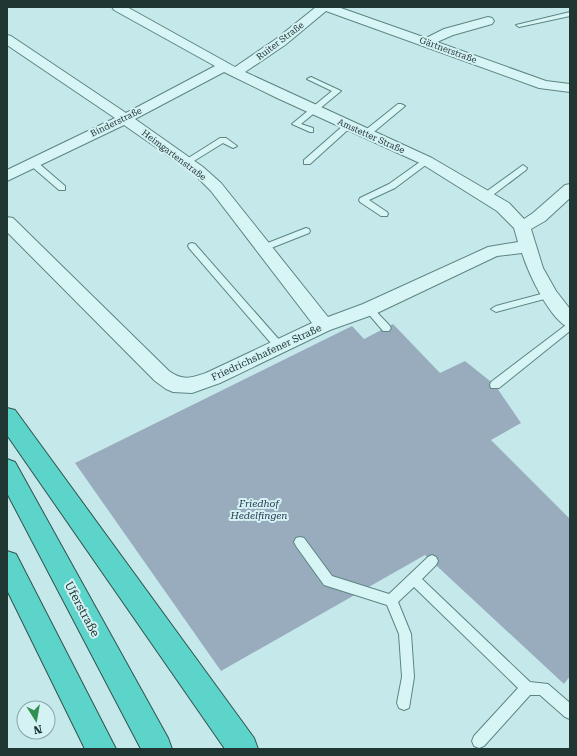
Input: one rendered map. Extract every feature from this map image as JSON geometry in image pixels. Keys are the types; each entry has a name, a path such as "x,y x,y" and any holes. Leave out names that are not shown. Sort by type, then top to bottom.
{"highway":[{"path":"7,417 243,749"},
{"name":"Uferstraße","path":"7,469 158,749"},
{"path":"7,563 100,749"}],"street":[{"name":"Amstetter Straße","path":"118,7 230,69 313,110 426,161 503,207 514,217 522,228 535,268 549,295 570,321"},
{"name":"Ruiter Straße","path":"230,69 267,53 283,42 323,7"},
{"name":"Gärtnerstraße","path":"327,7 544,85 570,88"},
{"path":"427,43 436,36 449,31 488,21"},
{"name":"Heimgartenstraße","path":"7,39 186,162 216,187 324,325"},
{"name":"Binderstraße","path":"7,176 230,69"},
{"path":"522,228 539,218 570,189"},
{"name":"Friedrichshafener Straße","path":"7,222 162,376 173,384 192,385 213,378 324,325 369,309 494,251 527,246"}],"lane":[{"path":"519,25 570,14"},
{"path":"310,130 296,124 337,91 311,79"},
{"path":"366,134 401,106"},
{"path":"307,162 348,126"},
{"path":"186,162 223,140 233,146"},
{"path":"384,214 362,200 392,186 426,161"},
{"path":"33,163 62,188"},
{"path":"486,196 523,168"},
{"path":"263,248 306,231"},
{"path":"192,246 279,346"},
{"path":"496,309 549,295"},
{"path":"369,309 386,328"},
{"path":"495,385 570,326"},
{"path":"300,542 328,581 391,600"},
{"path":"391,600 432,561"},
{"path":"414,578 526,688 543,689 570,712"},
{"path":"391,600 405,634 408,678 404,702"},
{"path":"479,741 526,688"}],"green space":[{"name":"Friedhof Hedelfingen","path":"393,324 440,373 465,361 495,385 521,423 491,440 570,519 570,676 564,684 425,555 221,671 75,463 352,326 364,339"}]}
